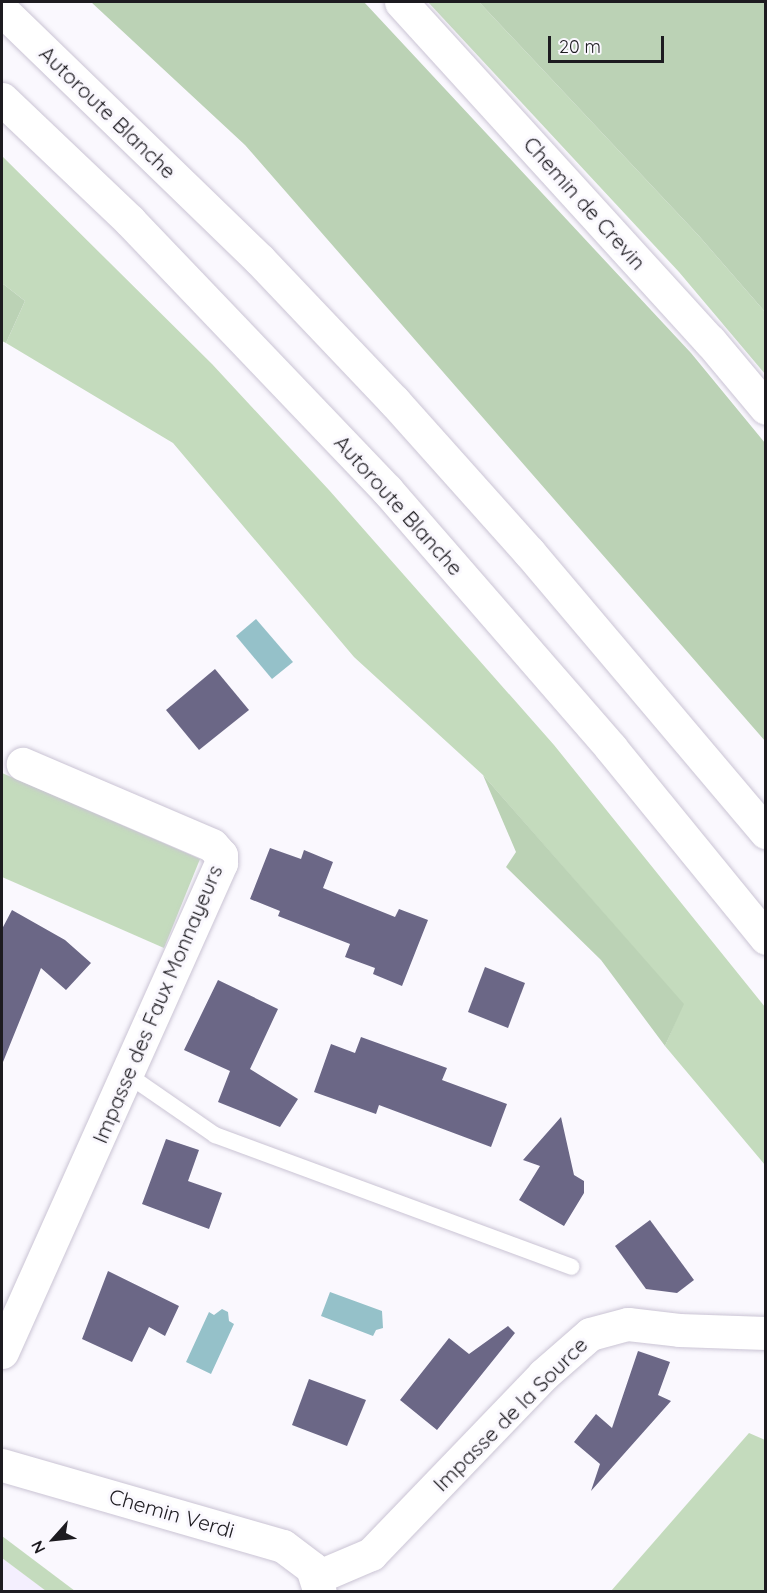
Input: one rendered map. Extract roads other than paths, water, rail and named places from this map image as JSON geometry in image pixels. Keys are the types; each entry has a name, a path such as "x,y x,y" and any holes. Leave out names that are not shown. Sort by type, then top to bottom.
{"main road":[{"name":"Chemin de Crevin","path":"402,2 710,341 765,408"},
{"name":"Autoroute Blanche","path":"2,10 235,235 386,393 529,552 765,832"},
{"name":"Autoroute Blanche","path":"2,99 130,221 387,490 611,748 765,938"},
{"name":"Impasse des Faux Monnayeurs","path":"2,1352 128,1075 220,855 212,845 23,764"},
{"name":"Impasse de la Source","path":"319,1584 371,1554 543,1375 590,1334 628,1324 679,1330 765,1333"},
{"name":"Chemin Verdi","path":"2,1465 283,1546 306,1562 319,1584"}],"lane":[{"path":"128,1075 215,1135 571,1267"}],"water":[{"path":"256,619 293,662 272,679 236,636"},
{"path":"330,1292 382,1311 383,1328 376,1330 373,1336 321,1316"},
{"path":"222,1309 228,1312 229,1321 234,1324 211,1374 186,1362 209,1312 214,1315"}]}
